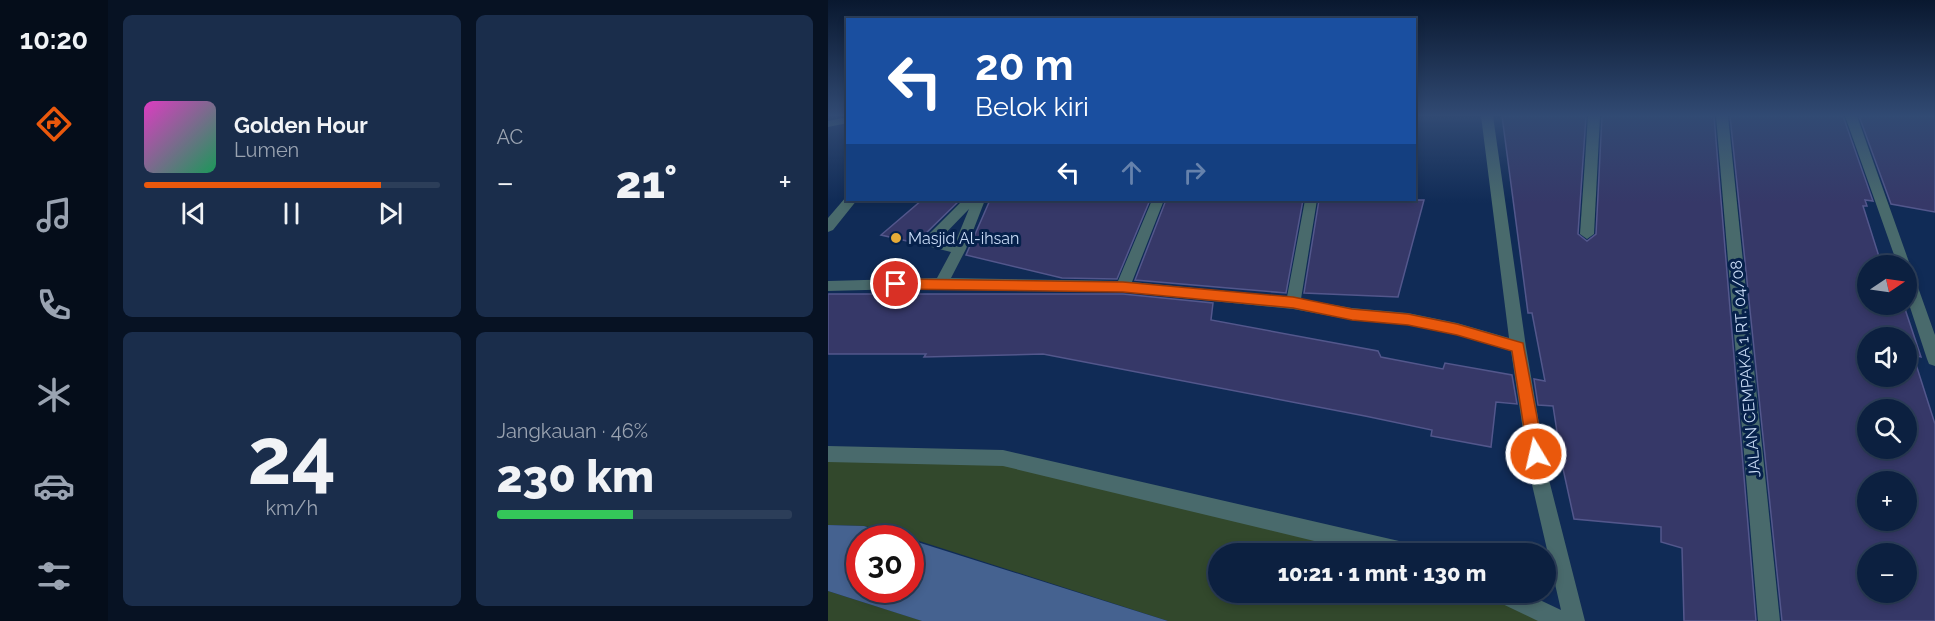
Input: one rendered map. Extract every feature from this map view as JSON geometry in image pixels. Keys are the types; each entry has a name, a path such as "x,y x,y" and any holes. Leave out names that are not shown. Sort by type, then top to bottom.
{"street":[{"path":"1491,145 1518,347 1539,476 1574,621"},
{"path":"1587,234 1592,145"},
{"name":"JALAN CEMPAKA 1 RT. 04/08","path":"1725,145 1769,621"},
{"path":"1861,145 1901,255"},
{"path":"828,227 849,201"},
{"path":"959,249 928,242 969,201"},
{"path":"941,283 959,249 979,201"},
{"path":"1123,287 1158,201"},
{"path":"1293,303 1311,201"},
{"path":"828,286 941,283 1123,287 1293,303 1352,314 1408,320 1448,327 1518,347"},
{"path":"1917,304 1935,359"},
{"path":"828,454 1003,458 1365,543"},
{"path":"1523,603 1562,621"}],"green space":[{"path":"828,454 1003,458 1369,543 1208,543 1208,603 1522,603 1562,621 1168,621 924,543 924,525 828,525"},
{"path":"828,591 846,597 846,603 866,603 923,621 828,621"}],"water":[{"path":"828,525 846,526 846,597 828,591"},
{"path":"924,544 1168,621 922,621 866,603 924,603"}],"building":[{"path":"1506,145 1584,145 1578,234 1587,241 1596,234 1601,145 1716,145 1756,621 1684,621 1682,548 1661,542 1661,527 1574,519 1553,406 1538,405 1534,379 1545,381 1532,313 1528,313"},
{"path":"1733,145 1853,145 1873,201 1865,200 1867,206 1863,206 1879,255 1857,255 1857,315 1907,315 1911,327 1857,327 1857,387 1917,387 1917,368 1935,424 1935,621 1782,621"},
{"path":"1870,145 1935,145 1935,212 1891,204"},
{"path":"1424,200 1398,297 1304,293 1319,201"},
{"name":"Masjid Al-ihsan","path":"921,201 959,201 919,240 920,244 881,235"},
{"path":"990,201 1150,201 1117,279 1062,278 966,255"},
{"path":"1166,201 1303,201 1286,293 1135,280"},
{"path":"828,294 1123,294 1213,303 1211,320 1378,351 1381,357 1443,369 1445,363 1512,375 1517,404 1496,402 1491,447 1431,436 1432,430 1365,416 1043,354 924,357 926,354 828,354"}],"place":[{"name":"Masjid Al-ihsan","path":"896,238"}],"route":[{"path":"896,284 1123,287 1293,303 1457,329 1518,347 1536,454"}]}
